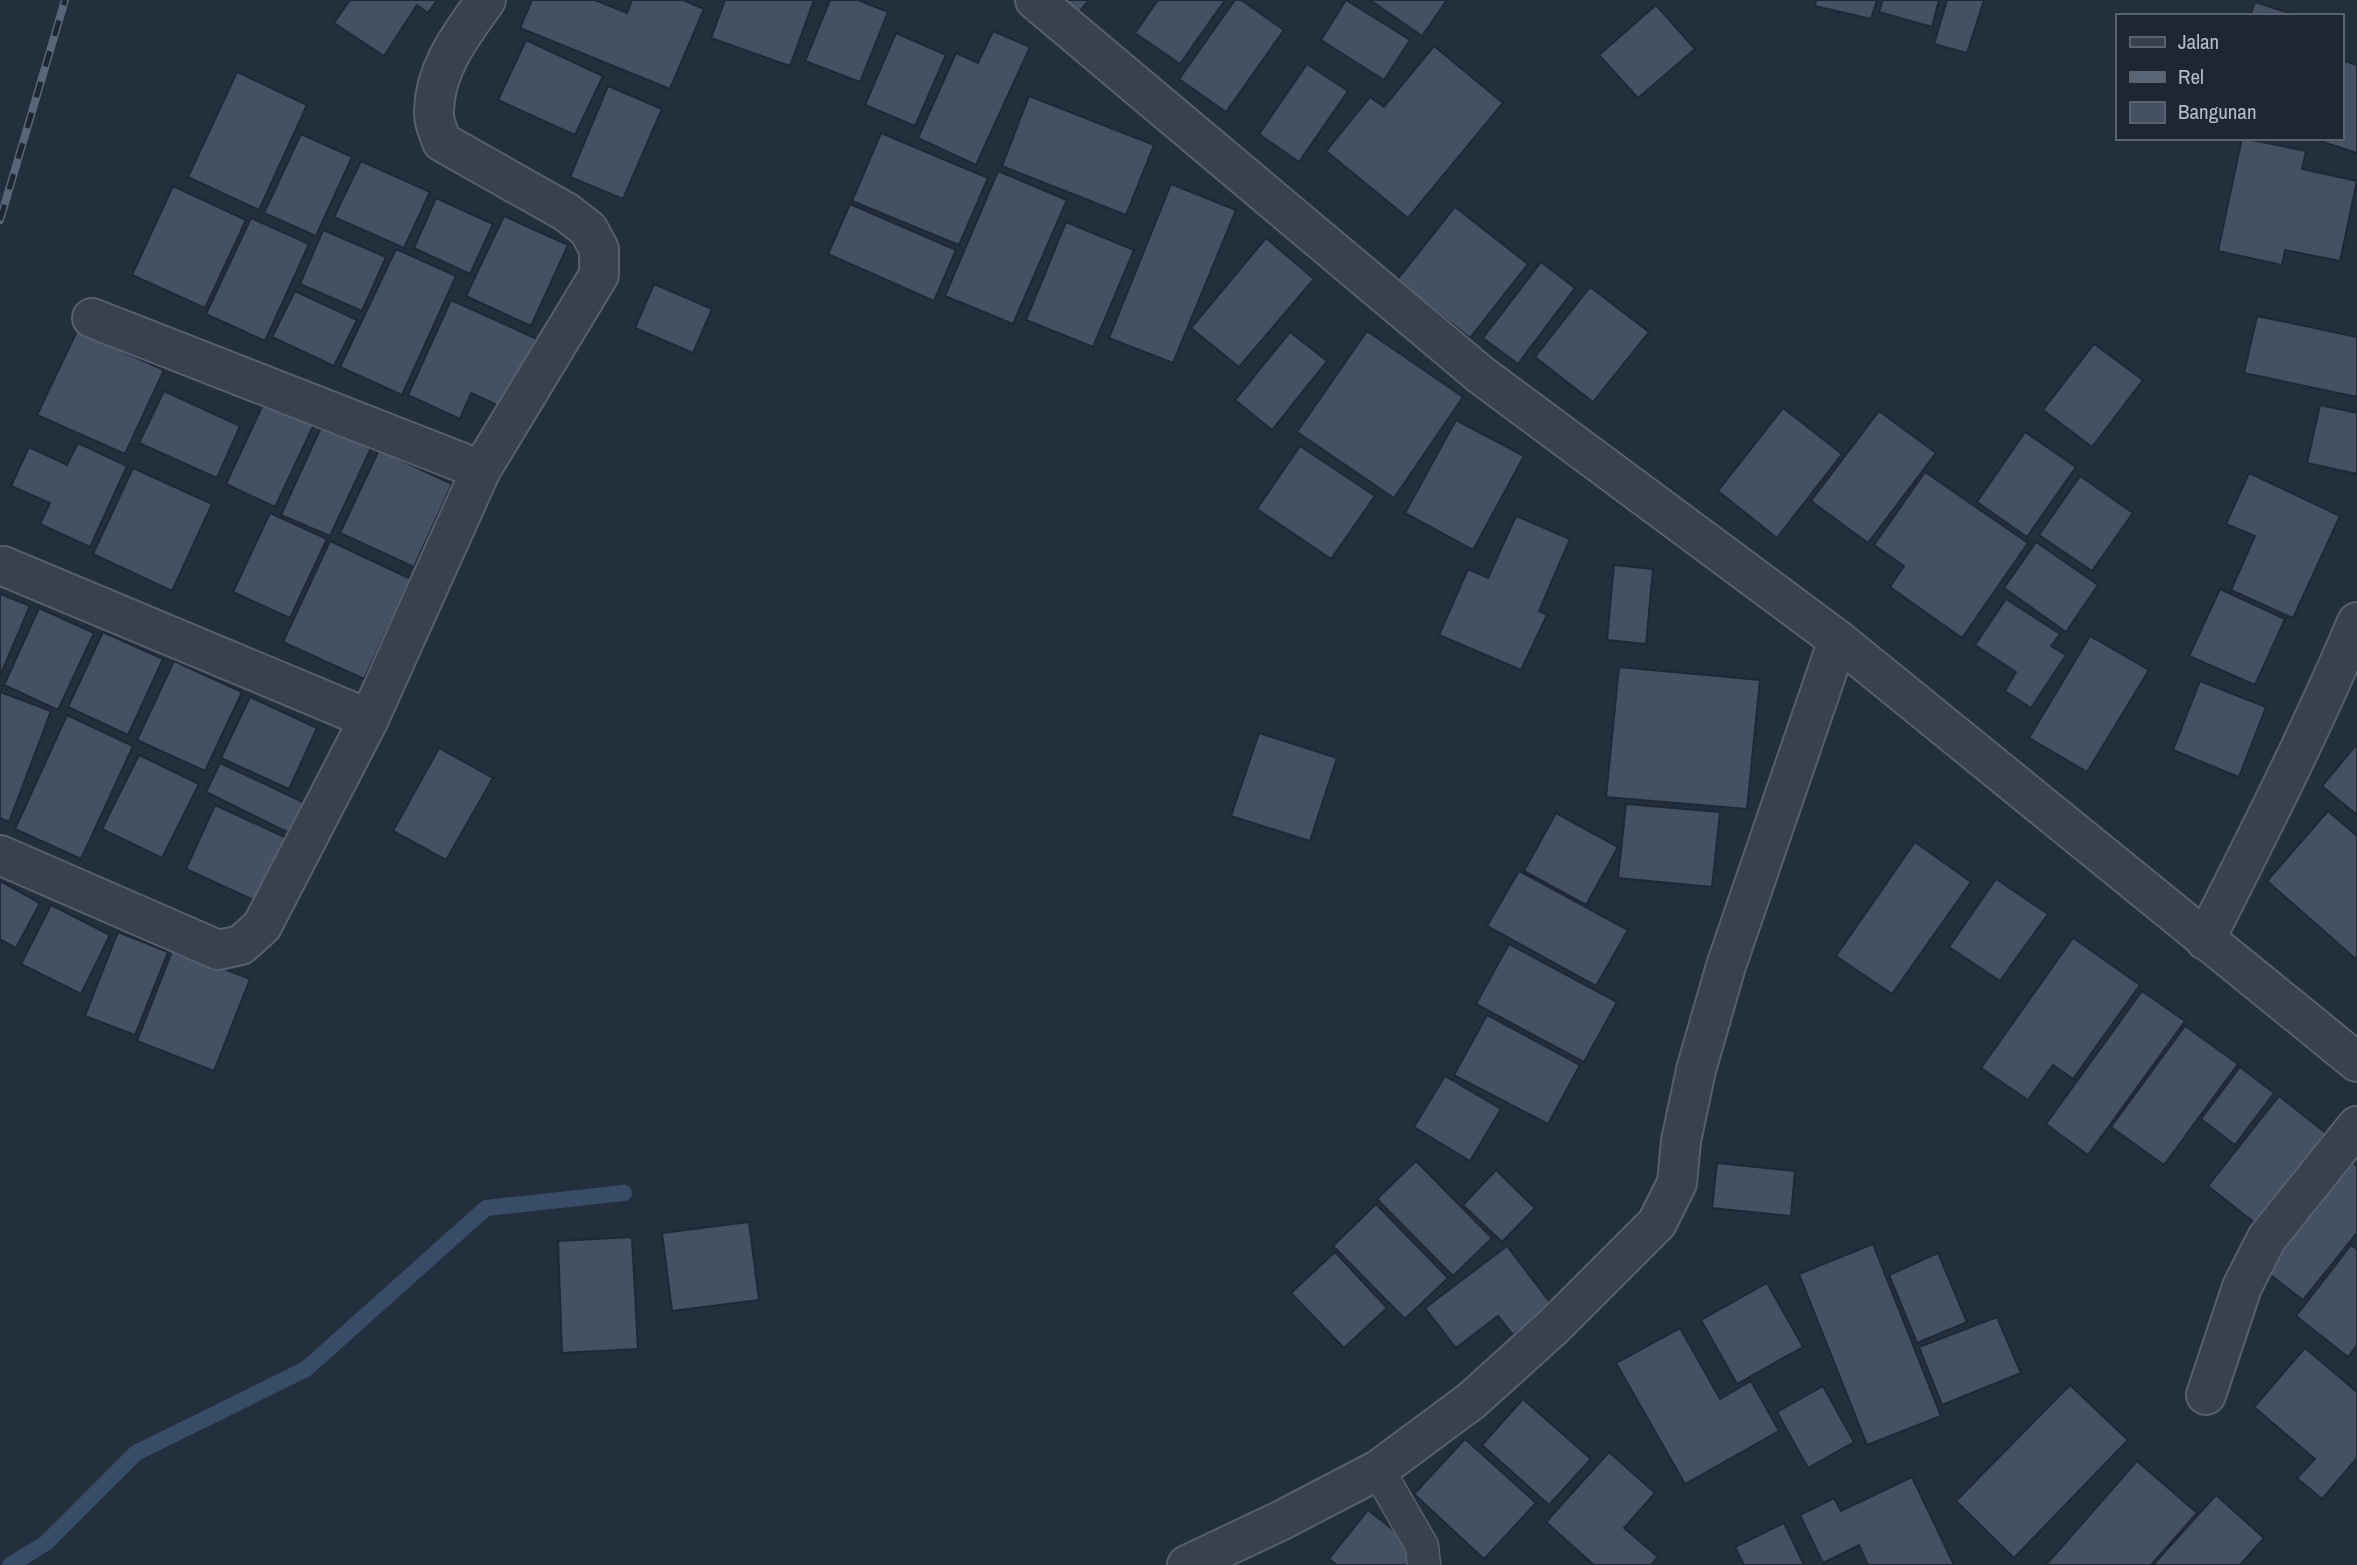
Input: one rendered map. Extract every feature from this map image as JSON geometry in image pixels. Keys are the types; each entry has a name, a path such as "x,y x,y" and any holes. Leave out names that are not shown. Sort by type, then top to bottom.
{"street":[{"path":"0,855 218,950 241,945 262,926 369,719 481,470 599,275 599,249 588,229 566,212 442,142 433,113 439,83 450,51 486,0"},
{"path":"1035,0 1481,375 1838,640 2357,1062"},
{"path":"92,318 481,470"},
{"path":"2,566 369,719"},
{"path":"2205,940 2281,790 2357,622"},
{"path":"1188,1565 1378,1470 1471,1401 1553,1327 1657,1223 1677,1183 1681,1141 1696,1070 1726,966 1838,640"},
{"path":"2206,1395 2242,1287 2267,1238 2357,1126"}],"lane":[{"path":"1378,1470 1422,1546 1424,1565"}],"building":[{"path":"350,0 437,0 428,13 417,5 384,56 334,23"},
{"path":"532,0 595,0 627,13 632,0 683,0 704,9 670,89 520,28"},
{"path":"725,0 814,0 790,66 711,38"},
{"path":"830,0 858,0 888,12 860,82 805,61"},
{"path":"1062,0 1089,0 1079,12"},
{"path":"1158,0 1225,0 1180,64 1135,33"},
{"path":"1235,0 1241,0 1284,30 1226,112 1179,79"},
{"path":"1346,0 1410,40 1384,80 1321,40"},
{"path":"1370,0 1447,0 1422,36"},
{"path":"1816,0 1877,0 1871,19 1815,6"},
{"path":"1883,0 1939,0 1932,27 1879,12"},
{"path":"1947,0 1984,0 1967,53 1934,44"},
{"path":"2255,2 2292,14 2251,14"},
{"path":"1656,5 1695,49 1638,98 1599,55"},
{"path":"993,31 1030,47 976,165 918,138 956,53 978,63"},
{"path":"896,33 946,55 915,126 865,105"},
{"path":"526,40 603,76 575,135 498,100"},
{"path":"1434,46 1503,103 1408,218 1326,151 1370,97 1384,107"},
{"path":"2343,61 2357,65 2357,153 2317,140 2343,140"},
{"path":"1307,64 1348,91 1299,162 1259,134"},
{"path":"237,72 307,105 259,210 188,177"},
{"path":"608,86 662,109 623,199 570,177"},
{"path":"1029,96 1154,145 1126,215 1002,166"},
{"path":"881,133 988,178 959,245 852,201"},
{"path":"301,134 352,157 316,236 264,213"},
{"path":"2242,140 2306,151 2302,169 2357,181 2340,261 2285,250 2282,265 2218,251"},
{"path":"361,161 430,192 404,248 334,217"},
{"path":"998,171 1067,200 1013,324 945,296"},
{"path":"1171,184 1236,210 1173,363 1109,338"},
{"path":"173,186 246,220 205,308 132,275"},
{"path":"436,198 493,224 470,274 414,248"},
{"path":"850,204 956,250 934,301 828,254"},
{"path":"1455,207 1528,264 1470,338 1397,280"},
{"path":"504,216 568,245 531,326 466,296"},
{"path":"251,218 309,244 265,341 206,314"},
{"path":"1066,222 1134,250 1093,347 1026,320"},
{"path":"323,230 386,257 362,311 300,284"},
{"path":"1266,238 1314,279 1239,367 1191,328"},
{"path":"396,249 456,276 402,395 340,367"},
{"path":"1541,262 1575,288 1518,364 1483,338"},
{"path":"654,284 712,309 693,353 635,328"},
{"path":"1590,287 1649,332 1593,402 1535,357"},
{"path":"295,291 357,320 334,366 272,337"},
{"path":"451,300 537,339 504,408 471,393 460,419 408,395"},
{"path":"2257,316 2357,337 2357,397 2244,373"},
{"path":"77,331 164,370 125,454 37,415"},
{"path":"1367,331 1463,397 1394,498 1297,432"},
{"path":"1290,332 1327,361 1272,430 1235,400"},
{"path":"2094,344 2143,380 2092,447 2043,410"},
{"path":"164,391 240,426 217,478 139,443"},
{"path":"266,398 316,420 275,507 226,484"},
{"path":"2320,405 2357,413 2357,474 2307,463"},
{"path":"1783,408 1842,454 1777,538 1718,491"},
{"path":"1879,411 1936,453 1868,543 1811,501"},
{"path":"1456,420 1524,456 1473,550 1405,513"},
{"path":"323,423 372,446 330,536 281,515"},
{"path":"2025,432 2076,467 2027,537 1977,502"},
{"path":"78,443 127,466 90,547 40,524 50,503 11,486 29,447 67,465"},
{"path":"1300,446 1375,496 1331,559 1257,509"},
{"path":"379,450 452,484 414,567 340,533"},
{"path":"133,468 212,504 172,591 93,554"},
{"path":"1925,472 2028,543 1962,638 1890,587 1904,566 1874,545"},
{"path":"2249,473 2340,516 2293,618 2231,590 2255,536 2226,524"},
{"path":"2080,476 2133,513 2092,571 2039,535"},
{"path":"270,513 327,539 290,618 233,592"},
{"path":"1516,516 1570,539 1539,611 1547,615 1521,670 1439,635 1468,569 1488,578"},
{"path":"330,541 411,579 364,679 283,642"},
{"path":"2036,542 2098,585 2066,632 2004,588"},
{"path":"1614,565 1653,569 1646,644 1607,640"},
{"path":"2220,589 2285,619 2255,685 2189,656"},
{"path":"0,594 30,606 0,676"},
{"path":"2006,599 2060,634 2051,646 2066,655 2031,708 2005,691 2016,672 1975,645"},
{"path":"39,608 94,633 58,710 4,685"},
{"path":"103,632 163,659 128,735 68,707"},
{"path":"2090,636 2149,670 2087,772 2029,738"},
{"path":"174,661 242,692 205,771 137,740"},
{"path":"1619,667 1760,680 1747,809 1606,797"},
{"path":"2200,681 2266,707 2239,777 2173,750"},
{"path":"0,692 51,711 9,822 0,818"},
{"path":"250,697 317,728 289,789 221,758"},
{"path":"67,715 133,746 81,859 15,829"},
{"path":"1259,733 1337,758 1310,841 1231,816"},
{"path":"2357,744 2357,815 2322,786"},
{"path":"439,748 493,778 446,860 393,831"},
{"path":"139,755 199,784 162,858 102,829"},
{"path":"220,763 305,803 291,834 206,792"},
{"path":"1626,804 1720,812 1712,887 1618,878"},
{"path":"215,805 289,839 260,903 186,869"},
{"path":"2328,811 2357,836 2357,960 2267,881"},
{"path":"1556,813 1618,847 1586,905 1524,871"},
{"path":"1915,842 1971,882 1892,994 1836,956"},
{"path":"1519,871 1628,930 1596,986 1487,926"},
{"path":"1996,879 2048,914 2000,981 1949,947"},
{"path":"0,881 40,903 16,948 0,939"},
{"path":"51,905 110,935 81,994 21,964"},
{"path":"118,932 168,952 135,1035 85,1016"},
{"path":"2073,938 2140,985 2073,1079 2053,1065 2028,1100 1981,1068"},
{"path":"1509,944 1617,1002 1584,1062 1476,1004"},
{"path":"173,949 250,979 214,1071 137,1041"},
{"path":"2142,991 2185,1021 2088,1155 2046,1124"},
{"path":"1487,1015 1580,1065 1548,1124 1454,1075"},
{"path":"2185,1026 2238,1064 2164,1165 2111,1127"},
{"path":"2240,1067 2274,1093 2235,1145 2201,1119"},
{"path":"1445,1076 1501,1109 1470,1161 1414,1127"},
{"path":"2279,1096 2332,1138 2260,1227 2208,1186"},
{"path":"2347,1158 2357,1166 2357,1233 2303,1300 2260,1267"},
{"path":"1416,1161 1492,1238 1453,1276 1377,1199"},
{"path":"1717,1163 1795,1171 1791,1216 1712,1208"},
{"path":"1496,1170 1535,1208 1502,1242 1463,1205"},
{"path":"1376,1204 1448,1278 1405,1319 1333,1246"},
{"path":"749,1222 759,1300 672,1311 662,1233"},
{"path":"632,1237 638,1349 562,1353 558,1241"},
{"path":"1873,1244 1941,1416 1867,1445 1799,1274"},
{"path":"2351,1245 2357,1249 2357,1345 2348,1357 2296,1316"},
{"path":"1507,1246 1552,1305 1513,1335 1498,1316 1456,1348 1425,1308"},
{"path":"1335,1252 1387,1308 1344,1348 1291,1293"},
{"path":"1938,1253 1967,1322 1917,1343 1889,1275"},
{"path":"1767,1283 1803,1347 1737,1384 1701,1320"},
{"path":"1997,1317 2021,1373 1942,1405 1919,1347"},
{"path":"1680,1328 1720,1399 1751,1381 1779,1431 1685,1484 1616,1363"},
{"path":"2305,1348 2357,1392 2357,1458 2322,1499 2297,1478 2315,1459 2254,1407"},
{"path":"2070,1385 2128,1440 2014,1558 1956,1501"},
{"path":"1823,1386 1854,1442 1808,1468 1777,1412"},
{"path":"1523,1399 1591,1459 1549,1505 1482,1445"},
{"path":"1465,1439 1536,1503 1484,1559 1414,1494"},
{"path":"1609,1452 1655,1493 1624,1528 1658,1557 1651,1565 1594,1565 1546,1522"},
{"path":"2137,1461 2197,1513 2151,1565 2046,1565"},
{"path":"1912,1477 1954,1565 1868,1565 1859,1545 1823,1563 1800,1515 1834,1498 1841,1511"},
{"path":"2216,1495 2264,1538 2240,1565 2153,1565"},
{"path":"1368,1510 1418,1549 1406,1565 1337,1565 1329,1559"},
{"path":"1784,1523 1804,1565 1744,1565 1735,1547"}],"waterway":[{"path":"10,1565 46,1543 136,1453 306,1369 486,1208 624,1193"}],"railway":[{"path":"0,220 65,0"}]}
